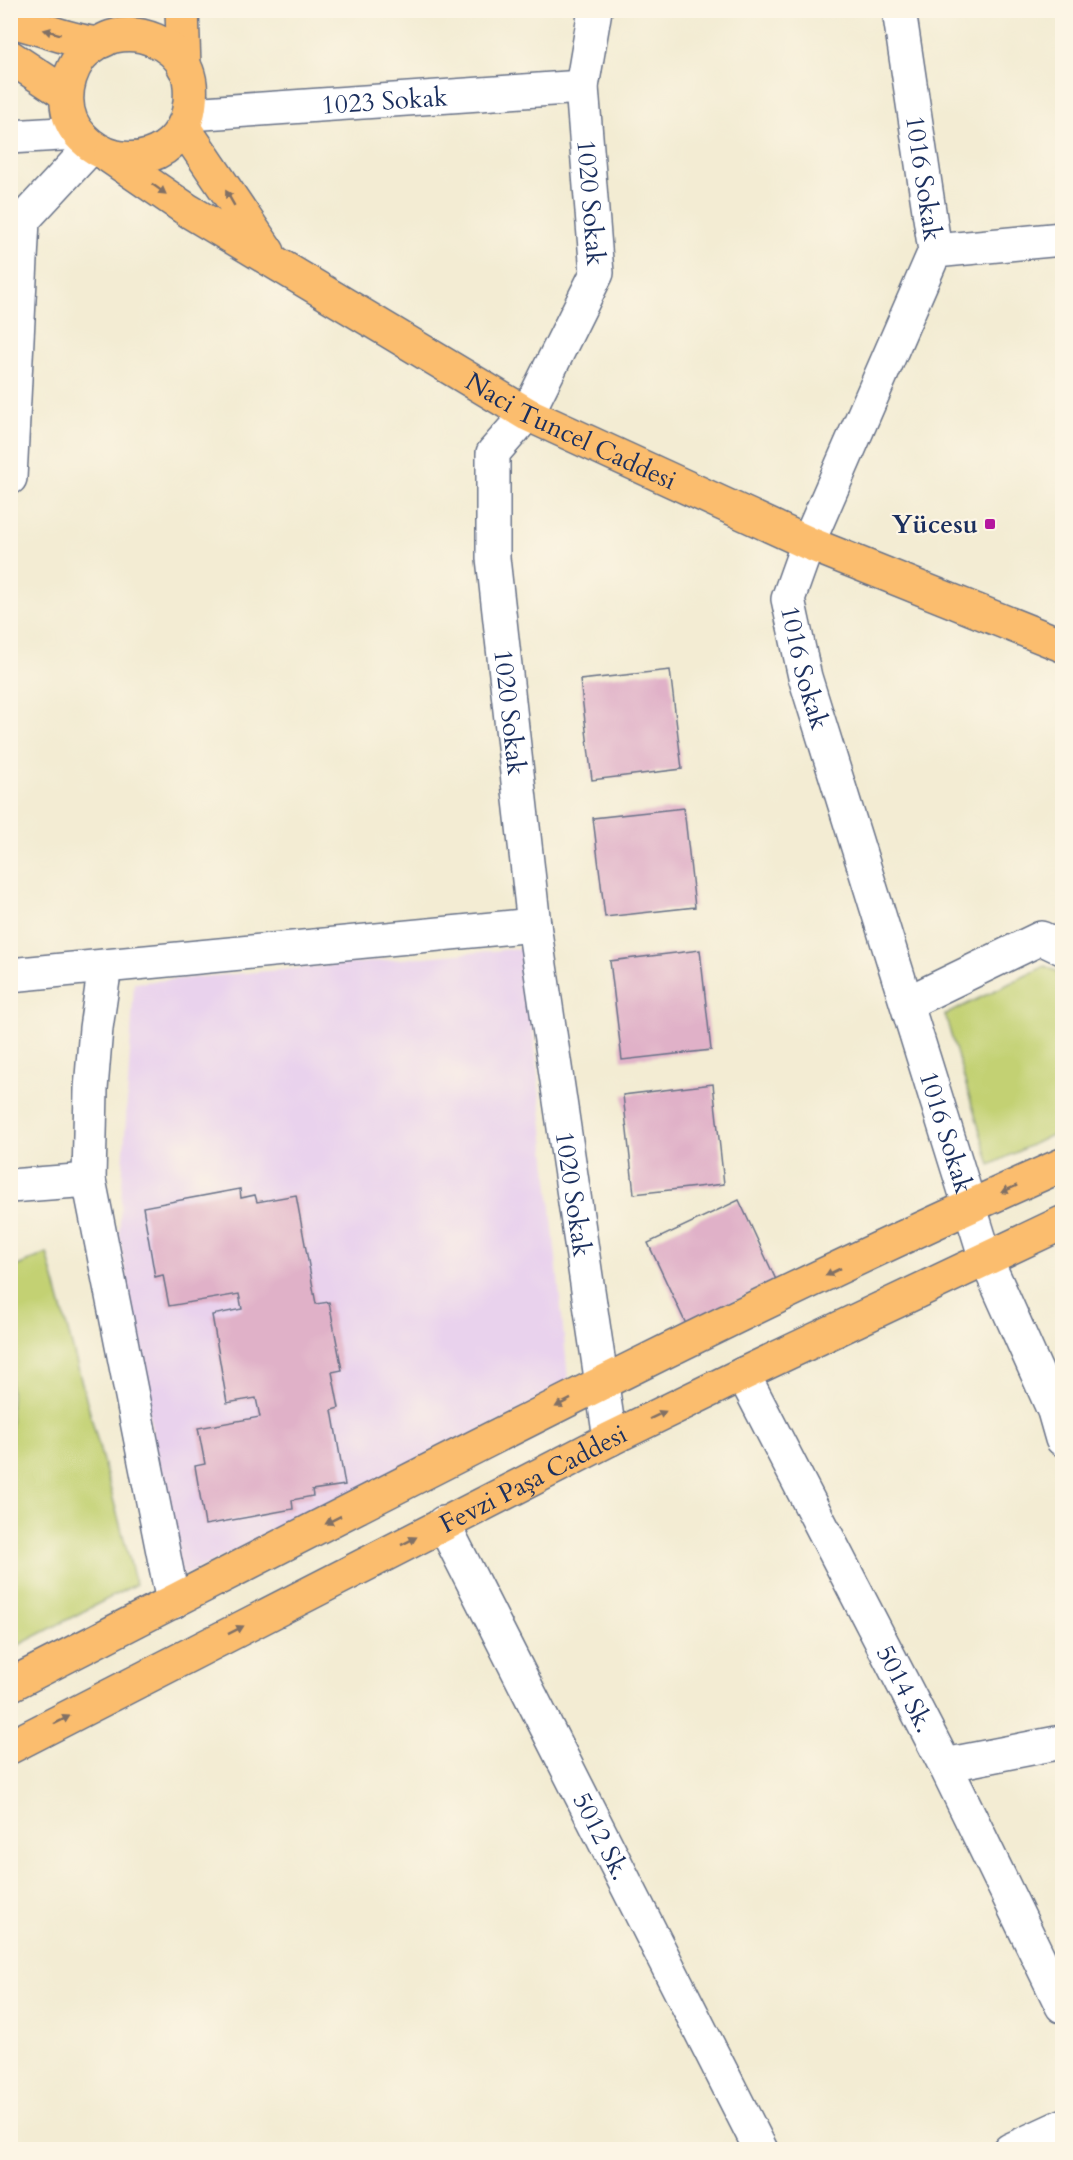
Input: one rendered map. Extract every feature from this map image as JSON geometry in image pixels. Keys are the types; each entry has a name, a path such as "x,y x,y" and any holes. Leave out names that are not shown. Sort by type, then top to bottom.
{"main road":[{"path":"182,10 184,67"},
{"path":"10,17 19,23 113,30 155,39 172,51 184,67 192,87 187,121 171,144 152,156 131,160 93,146 68,115 66,94 70,75 80,57 113,30"},
{"path":"10,57 66,94"},
{"path":"187,121 276,264"},
{"name":"Naci Tuncel Caddesi","path":"93,146 189,211 527,414 808,543 1062,645"},
{"name":"Fevzi Paşa Caddesi","path":"10,1685 602,1383 970,1206 1062,1165"},
{"name":"Fevzi Paşa Caddesi","path":"10,1747 610,1439 1062,1223"}],"street":[{"name":"1020 Sokak","path":"595,10 582,87 597,273 527,414 493,453 493,558 534,925 610,1439"},
{"name":"1016 Sokak","path":"899,10 935,251 808,543 788,599 805,677 986,1259 1054,1410 1062,1439"},
{"name":"1023 Sokak","path":"187,121 582,87"},
{"path":"10,137 93,146"},
{"path":"10,478 23,220 93,146"},
{"path":"935,251 1062,239"},
{"path":"10,975 534,925"},
{"path":"907,1003 1041,938 1062,948"},
{"path":"105,966 96,1028 91,1089 89,1180 173,1602"},
{"path":"10,1186 89,1180"},
{"name":"5014 Sk.","path":"743,1374 945,1765 1062,2006"},
{"name":"5012 Sk.","path":"443,1523 761,2150"},
{"path":"945,1765 1062,1742"},
{"path":"1010,2150 1062,2126"}],"shaded area":[{"path":"525,948 569,1388 177,1579 119,1235 134,983"}],"green space":[{"path":"1045,966 1062,974 1062,1130 990,1165 945,1015"},
{"path":"47,1253 136,1584 11,1649 11,1269"}],"building":[{"path":"670,670 682,769 592,780 580,680"},
{"path":"684,808 695,907 605,917 593,818"},
{"path":"700,950 711,1050 622,1060 610,961"},
{"path":"713,1084 724,1184 634,1194 623,1095"},
{"path":"240,1189 241,1198 255,1195 257,1202 296,1195 316,1304 329,1302 342,1370 332,1372 339,1408 332,1410 345,1485 312,1490 313,1496 292,1500 293,1509 205,1525 195,1466 205,1464 198,1428 260,1417 256,1398 227,1403 212,1315 242,1309 239,1294 169,1306 163,1275 155,1277 143,1207"},
{"path":"739,1200 777,1282 686,1324 648,1243"}],"place":[{"name":"Yücesu","path":"990,524"}]}
